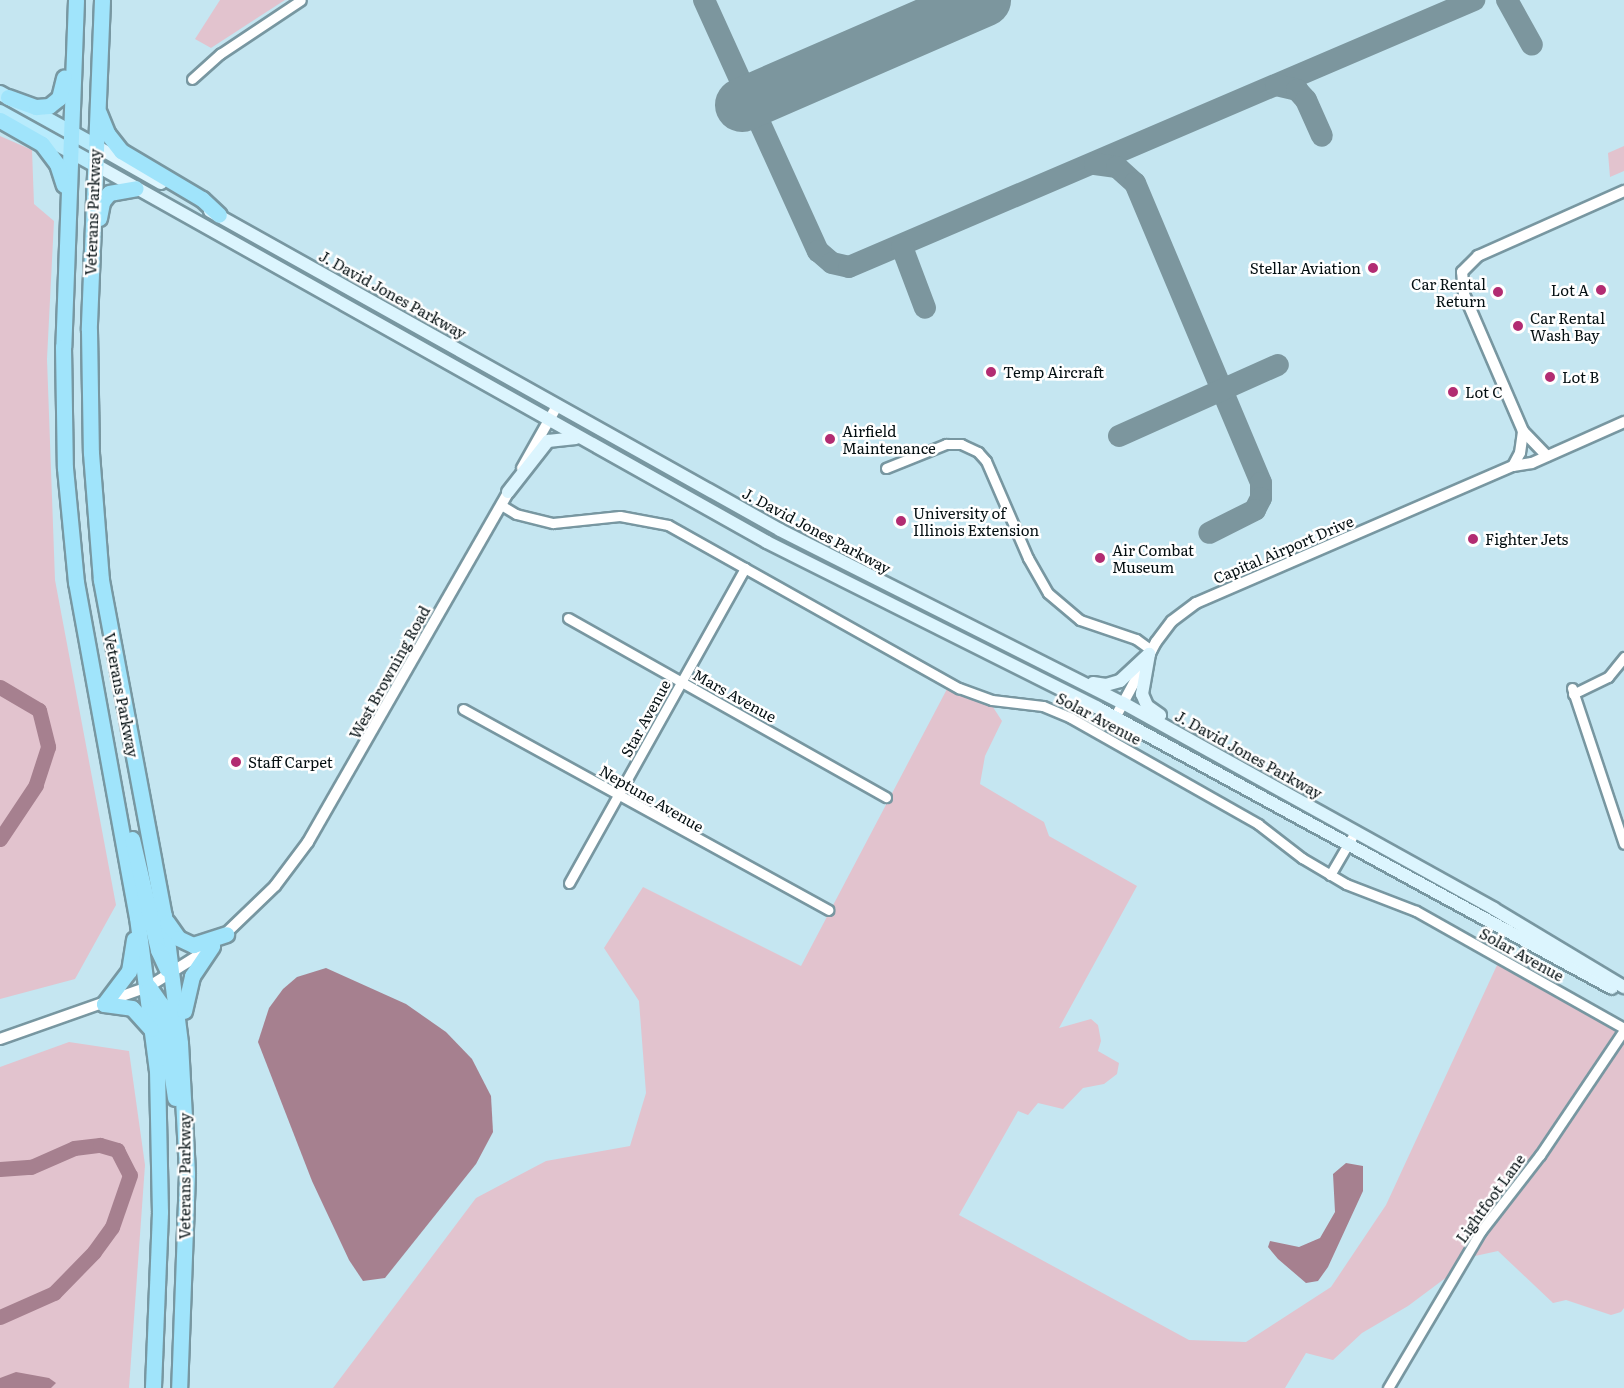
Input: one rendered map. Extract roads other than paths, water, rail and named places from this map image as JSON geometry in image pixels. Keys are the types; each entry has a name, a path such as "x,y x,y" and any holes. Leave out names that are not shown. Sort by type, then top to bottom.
{"highway":[{"path":"4,95 41,108 59,98 64,87 69,0"},
{"name":"Veterans Parkway","path":"76,0 69,131 63,347 65,468 76,582 127,863 148,987 153,1034 160,1149 153,1388"},
{"name":"Veterans Parkway","path":"100,4 89,330 91,453 102,580 164,916 184,1100 186,1215 179,1388"},
{"path":"97,95 102,124 121,151 202,199 219,215"},
{"path":"0,120 50,153 62,176 67,197"},
{"path":"89,330 96,315 102,202 114,191 136,189"},
{"path":"112,783 130,831 158,950 172,973"},
{"path":"127,863 124,878 135,952 125,978 104,1004 138,1011 153,1034"},
{"path":"164,916 175,934 187,944 199,945 226,934"},
{"path":"184,1100 190,1083 184,998 192,976 212,946"},
{"path":"148,987 161,1004 165,1026 186,1215"}],"main road":[{"name":"J. David Jones Parkway","path":"4,95 790,535 1079,680 1240,767 1494,909 1624,987"},
{"path":"0,112 766,543 1115,718 1347,847 1624,995"},
{"path":"508,492 548,441 569,436 584,440"},
{"path":"1079,680 1114,684 1150,652"},
{"path":"1150,652 1142,694 1147,706 1220,748 1240,767"}],"street":[{"path":"192,78 220,54 301,0"},
{"path":"1546,456 1523,432 1464,294 1462,272 1478,256 1624,191"},
{"name":"West Browning Road","path":"0,1039 148,987 212,946 275,886 314,834 557,406"},
{"name":"Capital Airport Drive","path":"1115,718 1150,652 1172,621 1196,603 1512,466 1532,463 1624,422"},
{"path":"1512,466 1520,453 1523,432"},
{"path":"886,468 946,444 961,444 978,452 986,461 1028,558 1048,593 1080,620 1136,639 1150,652"},
{"name":"Solar Avenue","path":"501,505 516,513 553,523 620,516 650,519 745,568 959,688 992,700 1043,706 1071,718 1258,824 1330,876 1366,894 1416,911 1624,1029"},
{"name":"Star Avenue","path":"569,883 745,568"},
{"name":"Mars Avenue","path":"568,618 886,797"},
{"path":"1624,657 1608,677 1573,691 1624,844"},
{"name":"Neptune Avenue","path":"463,709 828,910"},
{"path":"1330,876 1355,832"},
{"name":"Lightfoot Lane","path":"1389,1388 1481,1231 1540,1155 1624,1029"}],"waterway":[{"path":"0,687 39,710 48,747 36,785 0,839"},
{"path":"0,1169 31,1167 74,1148 100,1145 117,1150 130,1175 112,1227 94,1252 54,1293 0,1317"}],"place":[{"name":"Stellar Aviation","path":"1373,268"},
{"name":"Lot A","path":"1601,290"},
{"name":"Car Rental Return","path":"1498,292"},
{"name":"Car Rental Wash Bay","path":"1518,326"},
{"name":"Temp Aircraft","path":"991,372"},
{"name":"Lot B","path":"1550,377"},
{"name":"Lot C","path":"1453,392"},
{"name":"Airfield Maintenance","path":"830,439"},
{"name":"University of Illinois Extension","path":"901,521"},
{"name":"Fighter Jets","path":"1473,539"},
{"name":"Air Combat Museum","path":"1100,558"},
{"name":"Staff Carpet","path":"236,762"}]}
